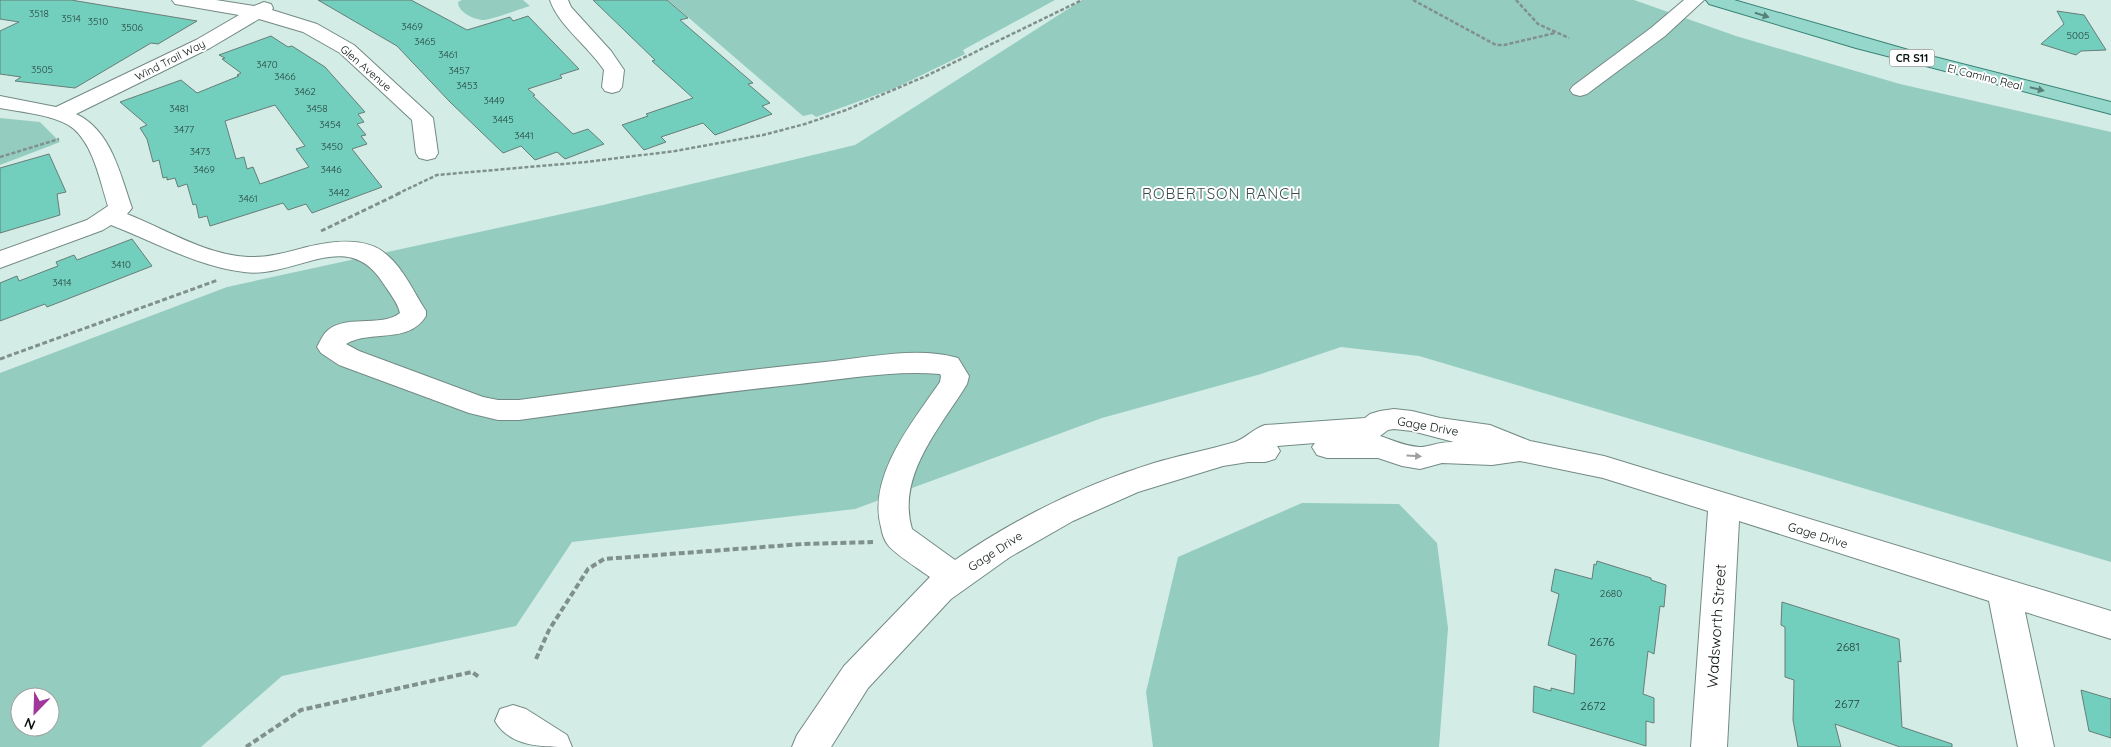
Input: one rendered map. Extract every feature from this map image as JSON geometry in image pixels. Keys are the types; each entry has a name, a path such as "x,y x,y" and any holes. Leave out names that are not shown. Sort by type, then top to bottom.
{"main road":[{"name":"El Camino Real","path":"1715,0 1933,64 2111,108"},
{"name":"El Camino Real","path":"1769,0 1939,50 2111,92"}],"street":[{"name":"Glen Avenue","path":"181,0 258,12 310,28 347,49 422,118 427,153"},
{"name":"Wind Trail Way","path":"59,114 150,71 277,0"},
{"path":"551,0 560,0 562,10 604,55 614,70 612,87"},
{"path":"1580,90 1658,32 1695,0"},
{"path":"0,102 59,114 81,124 100,149 119,200 120,208 111,216 94,225 0,260"},
{"path":"111,216 146,229 188,249 228,262 248,266 274,264 341,249 357,251 377,258 413,311 413,316 405,323 397,326 349,332 334,339 330,347 348,358 479,406 498,410 519,410 654,390 862,368 935,364 948,366 955,376 953,384 913,446 900,472 893,506 899,536 911,547 955,578"},
{"name":"Gage Drive","path":"810,747 856,677 939,589 955,578 1037,524 1081,502 1124,484 1166,470 1246,450 1277,452 1327,447 1376,438 1402,455 1420,458 1442,452 1492,454 1524,451 1604,467 2111,624"},
{"name":"Wadsworth Street","path":"1709,747 1724,505"},
{"path":"2004,592 2036,747"},
{"path":"513,721 554,747"}],"path":[{"path":"321,231 437,175 452,172 527,168 642,155 763,134 818,119 910,83 1082,0"},
{"path":"1413,0 1496,45 1504,45 1555,33"},
{"path":"1516,0 1530,19 1555,33 1569,38"},
{"path":"0,157 22,148 59,139"},
{"path":"0,359 226,278"},
{"path":"536,659 549,630 588,569 604,559 803,544 863,542 911,547"},
{"path":"246,747 302,710 472,672 479,677"}],"green space":[{"path":"462,0 523,0 530,6 482,20 470,17 460,9 458,2"},
{"path":"668,0 1055,0 963,50 965,54 895,88 816,117 812,114 803,116"},
{"path":"1082,0 1634,0 1736,36 1900,84 2111,132 2111,562 1419,356 1341,347 1261,374 1102,418 855,509 572,542 516,626 282,676 201,747 0,747 0,373 227,287 603,205 855,145"},
{"path":"0,118 40,122 60,142 0,165"},
{"path":"1302,503 1399,504 1437,543 1448,628 1439,747 1153,747 1146,692 1178,557"}],"building":[{"path":"0,0 71,0 197,21 158,44 151,43 75,88 15,81 21,77 0,74 0,31 19,22 0,19"},
{"path":"318,0 411,0 467,30 510,17 513,21 528,16 579,69 560,75 562,78 528,89 573,134 588,129 604,144 565,159 557,152 535,160 521,146 503,153 450,102 397,46"},
{"path":"593,0 667,0 688,18 680,20 753,83 748,84 770,103 762,106 772,114 715,135 703,123 661,137 666,142 644,150 622,125 648,116 646,114 693,98 652,61 655,60"},
{"path":"2057,11 2084,15 2106,50 2081,51 2076,55 2041,44 2064,24"},
{"path":"271,36 288,47 292,46 325,67 365,112 358,114 364,122 357,124 366,135 361,136 367,144 352,149 382,187 312,213 306,204 288,210 283,203 210,226 207,216 199,218 196,204 193,205 187,184 178,187 175,178 167,180 167,177 163,178 159,160 153,162 147,139 140,128 147,125 120,102 181,80 197,93 239,76 237,75 241,73 219,55","holes":["275,105 305,146 296,149 309,167 260,184 253,167 247,169 244,157 236,159 225,121"]},
{"path":"49,154 66,192 57,194 60,215 0,233 0,168"},
{"path":"132,239 152,266 47,307 45,304 0,321 0,283 17,276 19,281 58,266 56,262 74,255 77,260"},
{"path":"1597,561 1651,578 1651,580 1666,585 1664,607 1660,606 1654,654 1648,651 1643,694 1654,698 1654,723 1646,721 1646,746 1533,712 1534,686 1551,691 1551,688 1574,694 1576,655 1548,645 1559,594 1551,591 1555,569 1592,579 1594,564 1596,565"},
{"path":"1782,602 1899,639 1901,662 1898,661 1902,727 1952,744 1952,747 1900,747 1835,724 1841,747 1798,747 1793,720 1794,680 1785,677 1785,627 1781,625"},
{"path":"2081,690 2111,699 2111,738 2089,731"}],"district":[{"name":"ROBERTSON RANCH","path":"1222,193"}]}
